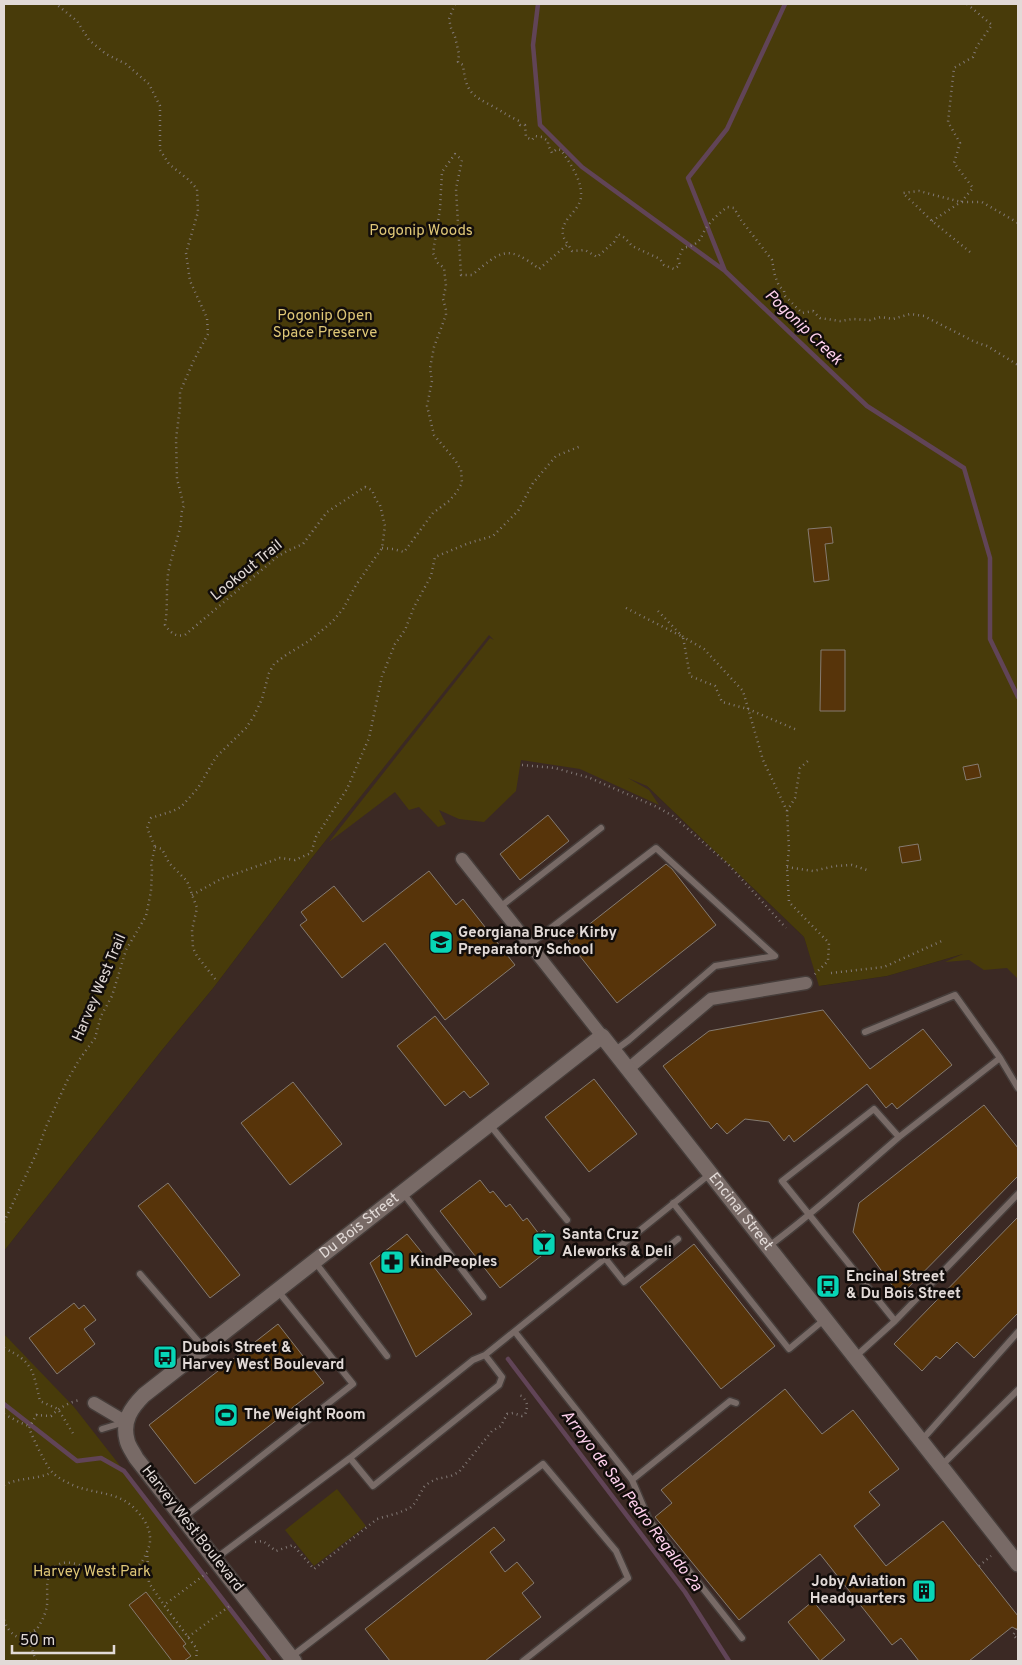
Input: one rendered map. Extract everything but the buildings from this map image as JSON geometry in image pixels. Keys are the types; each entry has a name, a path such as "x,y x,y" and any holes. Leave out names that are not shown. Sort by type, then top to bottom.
{"street":[{"name":"Encinal Street","path":"462,859 1018,1564"},
{"path":"628,1069 711,999 806,983"},
{"name":"Du Bois Street","path":"126,1422 132,1407 144,1395 602,1036"},
{"path":"94,1403 126,1422"},
{"name":"Harvey West Boulevard","path":"126,1422 127,1441 136,1458 292,1659"}],"lane":[{"path":"500,907 601,828"},
{"path":"530,944 656,848 775,956 715,966 629,1040 613,1051"},
{"path":"865,1032 955,995 1000,1058 1018,1088"},
{"path":"768,1247 899,1138 1000,1058"},
{"path":"895,1321 782,1181 874,1109 899,1138"},
{"path":"489,1124 567,1220"},
{"path":"215,1559 350,1458 473,1360 485,1355 515,1332 710,1174"},
{"path":"402,1192 484,1297"},
{"path":"855,1357 895,1321 1018,1194"},
{"path":"673,1203 789,1349 825,1319"},
{"path":"605,1258 624,1282 678,1239"},
{"path":"314,1261 387,1356"},
{"path":"140,1274 204,1348"},
{"path":"183,1518 353,1384 278,1290"},
{"path":"515,1332 632,1480 649,1520 742,1638"},
{"path":"921,1441 1018,1332"},
{"path":"350,1458 373,1486 499,1385 502,1377 485,1355"},
{"path":"941,1466 1018,1390"},
{"path":"632,1480 730,1401 736,1403"},
{"path":"102,1429 126,1422"},
{"path":"292,1659 543,1464 616,1551 628,1578 523,1661"}],"path":[{"name":"Lookout Trail","path":"56,4 77,21 89,40 106,54 126,64 149,84 160,106 160,150 169,164 197,189 198,212 186,253 190,281 207,318 208,334 180,392 176,439 177,478 184,506 182,509 181,527 173,548 168,572 165,625 170,632 179,636 185,635 196,628 249,579 277,557 303,544 327,512 365,487 372,490 382,514 385,526 382,548"},
{"path":"455,4 449,19 459,54 458,62 463,65 465,79 470,90 476,97 524,125 526,137 532,140 535,136 542,137 548,141 552,153 557,149 561,150 578,178 581,196 578,206 562,228 564,238 572,251 585,250 597,257 614,242 618,234 625,238 632,246 660,259 664,265 674,269 680,265 678,259 683,248 694,246 702,239 708,225 727,206 734,208 772,260 779,286 784,291 785,296 802,313 813,311 820,318 840,321 852,319 870,320 881,317 893,319 910,314 924,316 987,346 1018,365"},
{"path":"932,221 961,202 973,188 954,163 960,143 948,122 954,68 973,57 976,46 992,25 967,4"},
{"path":"382,548 393,548 404,552 433,513 449,501 462,483 461,470 434,435 428,406 432,381 430,368 434,347 446,315 444,268 438,263 433,253 440,209 442,172 455,154 462,160 456,190 461,275 472,275 494,256 509,252 525,258 539,269 568,244"},
{"path":"970,252 932,221 903,193 919,191 961,202 982,202 1018,224"},
{"path":"192,895 221,879 280,858 295,860 311,853 316,837 347,789 369,738 382,676 395,644 405,630 414,607 431,576 435,557 469,543 494,536 518,511 533,483 556,456 581,446"},
{"name":"Harvey West Trail","path":"4,1222 37,1152 46,1126 67,1081 95,1038 101,1016 112,996 126,950 146,916 151,891 151,864 155,847 147,828 151,818 173,812 181,807 198,788 216,756 246,728 254,716 274,664 309,641 332,622 343,609 356,585 382,548"},
{"path":"626,608 704,649 744,691 763,760 787,811 789,902 828,942 828,961 806,983"},
{"path":"658,611 682,637 690,676 716,686 722,702 748,709 797,730"},
{"path":"787,811 795,798 800,768 809,760"},
{"path":"522,765 555,768 590,778 657,807 673,816 728,864 786,928"},
{"path":"155,847 162,849 169,863 187,881 197,908 193,920 193,948 216,980"},
{"path":"787,867 813,872 835,866 852,865 870,871"},
{"path":"831,973 884,967 944,940"},
{"path":"4,1348 13,1352 31,1367 35,1376 40,1401 58,1409 74,1435"},
{"path":"252,1544 256,1541 263,1541 276,1551 293,1546 314,1569 377,1519 410,1508 424,1487 430,1482 459,1472 492,1431 501,1426 507,1414 525,1415 528,1406 527,1401 518,1395"},
{"path":"37,1414 52,1416 58,1409 80,1400"},
{"path":"4,1414 29,1426 37,1414"},
{"path":"29,1640 47,1609 47,1586 50,1573 55,1566 70,1562 106,1575 121,1574 134,1570 142,1563 150,1538 148,1526 141,1515 129,1503 113,1495 80,1488 52,1472 29,1428 37,1414"},
{"path":"4,1485 19,1479 44,1476 52,1472"},
{"path":"147,1551 149,1582 197,1649 196,1661"},
{"path":"979,1566 991,1556"},
{"path":"164,1605 207,1573"},
{"path":"188,1637 231,1605"},
{"path":"4,1620 9,1631 19,1639 29,1640"},
{"path":"19,1639 37,1629"},
{"path":"1017,1629 1013,1635 1018,1640"},
{"path":"29,1640 36,1661"}],"shaded area":[{"path":"489,634 804,937 820,986 887,976 970,952 1018,931 1018,1661 273,1661 4,1334 4,1251 214,987 311,859"}],"green space":[{"name":"Pogonip Woods","path":"4,4 1018,4 1018,979 1007,968 984,970 969,960 945,962 963,954 887,976 819,986 804,937 647,786 628,778 649,790 659,805 580,769 521,760 516,791 484,822 459,819 439,810 446,824 438,827 419,807 409,810 395,792 329,842 490,638 494,640 489,635 311,859 214,987 4,1251"},
{"name":"Harvey West Park","path":"4,1334 74,1407 273,1661 4,1661"},
{"path":"337,1489 366,1526 314,1566 285,1530"}],"waterway":[{"name":"Pogonip Creek","path":"538,4 533,45 540,125 582,167 725,271 867,406 964,468 990,558 990,639 1018,697"},
{"path":"725,271 688,178 727,129 785,4"},
{"name":"Arroyo de San Pedro Regaldo 2a","path":"508,1359 685,1592 729,1661"},
{"path":"4,1404 77,1461 101,1458 124,1471 270,1661"}],"place":[{"name":"Georgiana Bruce Kirby Preparatory School","path":"441,942"},
{"name":"Santa Cruz Aleworks & Deli","path":"544,1244"},
{"name":"KindPeoples","path":"392,1262"},
{"name":"Encinal Street & Du Bois Street","path":"828,1286"},
{"name":"Dubois Street & Harvey West Boulevard","path":"165,1357"},
{"name":"The Weight Room","path":"226,1415"},
{"name":"Joby Aviation Headquarters","path":"924,1591"}],"park label":[{"name":"Pogonip Open Space Preserve","path":"325,324"}]}
